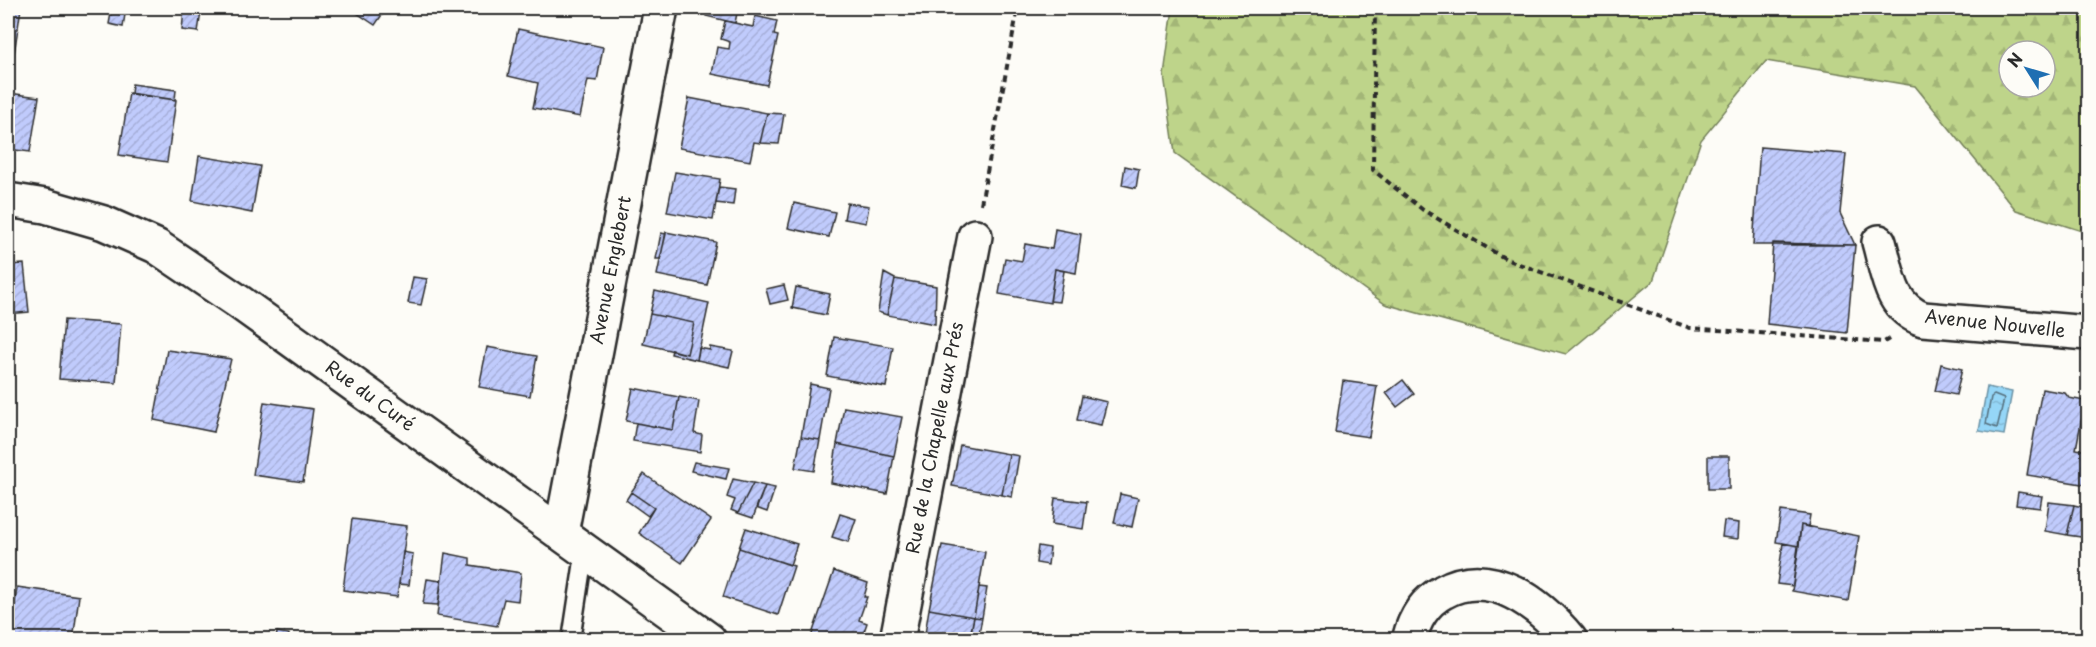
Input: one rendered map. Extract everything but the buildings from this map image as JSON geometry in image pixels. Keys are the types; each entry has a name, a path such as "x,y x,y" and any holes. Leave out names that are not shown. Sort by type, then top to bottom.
{"street":[{"name":"Avenue Englebert","path":"573,541 661,8"},
{"name":"Rue du Curé","path":"8,200 45,206 104,223 156,246 239,302 709,639"},
{"name":"Rue de la Chapelle aux Prés","path":"897,639 975,236"},
{"name":"Avenue Nouvelle","path":"1879,242 1894,295 1907,313 1923,319 2088,333"},
{"path":"1409,639 1414,622 1433,598 1453,586 1485,581 1514,593 1551,617 1570,639"}],"lane":[{"path":"571,639 573,541"}],"path":[{"path":"975,236 1018,8"},
{"path":"1375,8 1372,170 1423,210 1506,259 1690,328 1884,342 1923,319"}],"green space":[{"path":"1173,8 2088,8 2088,233 2016,210 1915,86 1766,61 1701,140 1653,281 1566,354 1385,304 1175,153 1164,75"}],"water":[{"path":"1987,387 2012,392 2004,435 1979,431"}]}
